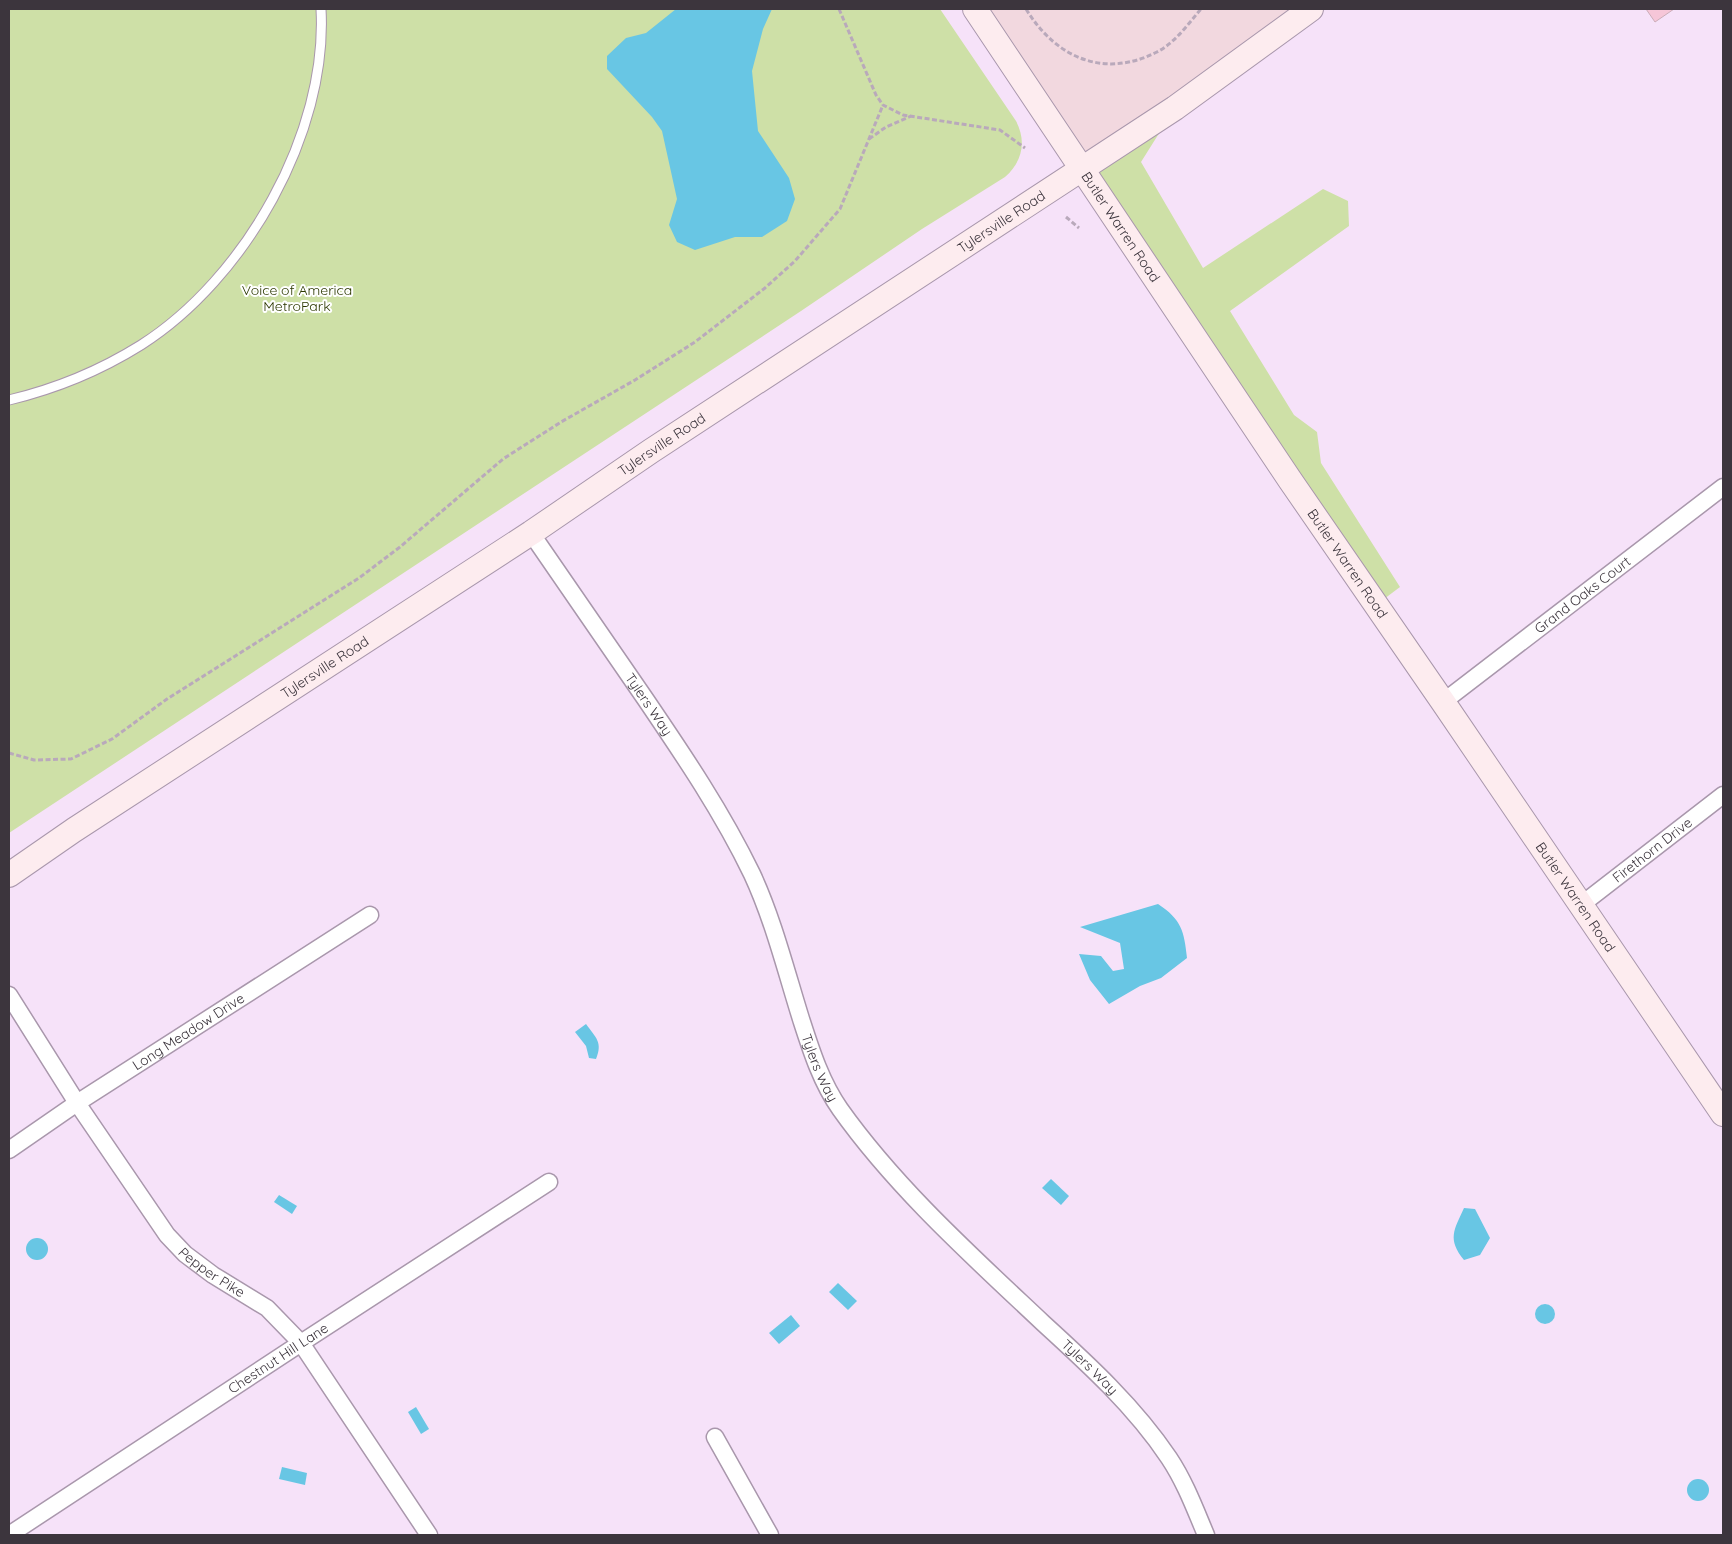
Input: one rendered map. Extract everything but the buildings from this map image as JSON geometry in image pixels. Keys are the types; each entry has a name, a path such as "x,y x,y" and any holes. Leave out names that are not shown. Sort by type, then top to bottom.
{"main road":[{"name":"Butler Warren Road","path":"975,9 1290,480 1581,905 1721,1105"},
{"name":"Tylersville Road","path":"9,875 74,830 531,533 651,451 1175,108 1311,9"}],"street":[{"name":"Grand Oaks Court","path":"1443,702 1723,487"},
{"name":"Tylers Way","path":"531,533 674,742 719,812 752,875 771,924 815,1061 838,1106 866,1144 907,1191 1008,1290 1084,1360 1152,1434 1170,1460 1190,1497 1206,1535"},
{"name":"Firethorn Drive","path":"1581,905 1723,795"},
{"name":"Long Meadow Drive","path":"9,1150 77,1103 370,915"},
{"name":"Pepper Pike","path":"9,995 77,1103 167,1235 185,1254 213,1275 267,1308 301,1343 429,1535"},
{"name":"Chestnut Hill Lane","path":"9,1535 549,1182"},
{"path":"715,1437 770,1535"}],"lane":[{"path":"9,400 58,385 97,368 141,345 196,302 219,276 245,242 286,175 305,123 318,77 322,22 321,9"}],"path":[{"path":"840,9 876,95 883,105 897,112 912,116 1000,130 1025,148"},
{"path":"1026,9 1050,40 1072,56 1100,64 1128,63 1158,51 1178,36 1201,9"},
{"path":"9,753 34,760 71,758 112,739 167,700 359,578 400,546 502,459 696,342 765,288 795,261 840,209 883,105"},
{"path":"867,141 886,126 912,116"},
{"path":"1066,218 1079,228"}],"shaded area":[{"path":"975,9 1311,9 1082,169"}],"green space":[{"name":"Voice of America MetroPark","path":"9,9 940,9 1016,121 1022,144 1019,158 1005,177 922,229 801,311 9,833"},
{"path":"1175,108 1141,162 1203,268 1323,189 1348,201 1349,226 1230,311 1294,415 1317,432 1321,463 1400,587 1376,605 1082,169"}],"water":[{"path":"676,9 772,9 763,29 752,71 758,131 789,178 795,199 787,221 762,237 735,237 695,250 677,242 669,225 677,199 662,131 652,117 607,69 607,56 626,38 646,33"},
{"path":"1158,904 1177,921 1185,940 1187,958 1161,978 1140,986 1109,1004 1090,980 1079,954 1101,956 1113,971 1124,969 1120,943 1080,927"},
{"path":"586,1024 599,1044 596,1059 589,1058 586,1046 575,1032"},
{"path":"1051,1179 1069,1196 1061,1205 1042,1188"},
{"path":"279,1195 297,1206 292,1214 274,1202"},
{"path":"1464,1208 1475,1209 1490,1238 1480,1255 1464,1260 1455,1246 1454,1234 1457,1222"},
{"path":"37,1238 45,1241 48,1249 45,1257 37,1260 29,1257 26,1249 29,1241"},
{"path":"838,1283 857,1301 848,1310 829,1292"},
{"path":"1545,1304 1552,1307 1555,1314 1552,1321 1545,1324 1538,1321 1535,1314 1538,1307"},
{"path":"791,1315 800,1326 779,1344 769,1333"},
{"path":"416,1407 429,1429 421,1434 408,1412"},
{"path":"282,1467 307,1473 305,1485 279,1479"},
{"path":"1698,1479 1706,1482 1709,1490 1706,1498 1698,1501 1690,1498 1687,1490 1690,1482"}]}
